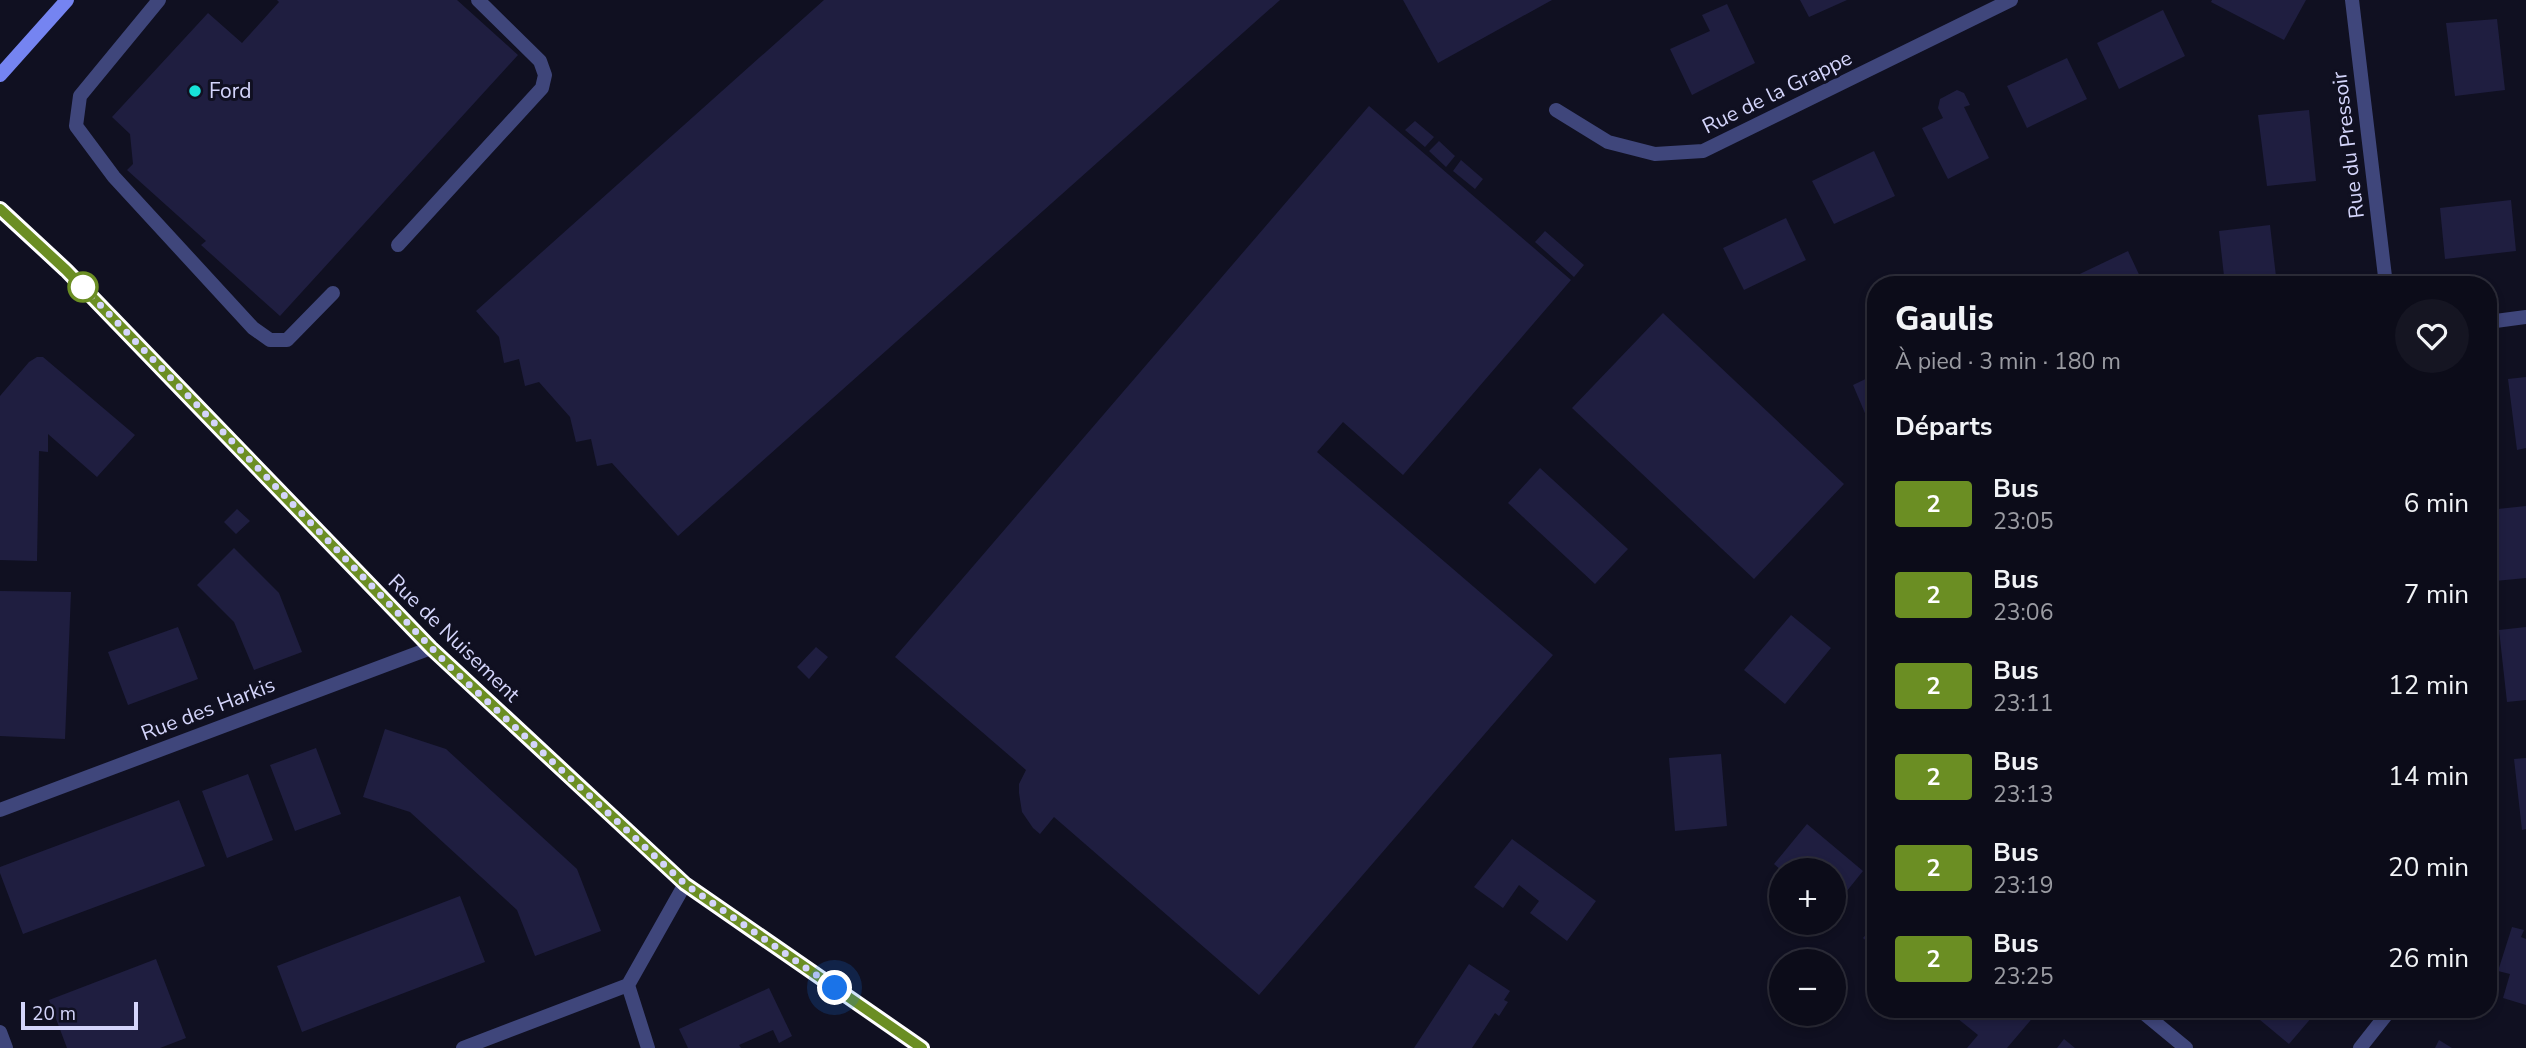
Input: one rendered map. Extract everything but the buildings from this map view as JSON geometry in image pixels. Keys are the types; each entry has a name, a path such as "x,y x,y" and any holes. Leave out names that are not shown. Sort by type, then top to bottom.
{"street":[{"path":"0,75 67,0"},
{"path":"159,0 80,96 76,126 114,177 253,328 270,340 287,340 333,293"},
{"path":"398,245 542,88 545,75 540,61 478,0"},
{"name":"Rue de la Grappe","path":"1556,110 1608,142 1655,154 1703,151 2011,0"},
{"name":"Rue du Pressoir","path":"2352,0 2385,276"},
{"name":"Rue de Nuisement","path":"0,209 66,270 431,648 685,884 922,1048"},
{"path":"2497,321 2526,317"},
{"name":"Rue des Harkis","path":"0,810 431,648"},
{"path":"463,1048 628,985 685,884"},
{"path":"628,985 648,1048"},
{"path":"2150,1018 2186,1048"},
{"path":"2360,1048 2384,1018"},
{"path":"0,1032 6,1048"}],"bus line":[{"name":"2","path":"0,209 66,270 431,648 685,884 922,1048"}],"place":[{"name":"Ford","path":"195,91"}],"route":[{"path":"83,287 450,667 685,884 835,988"}]}
